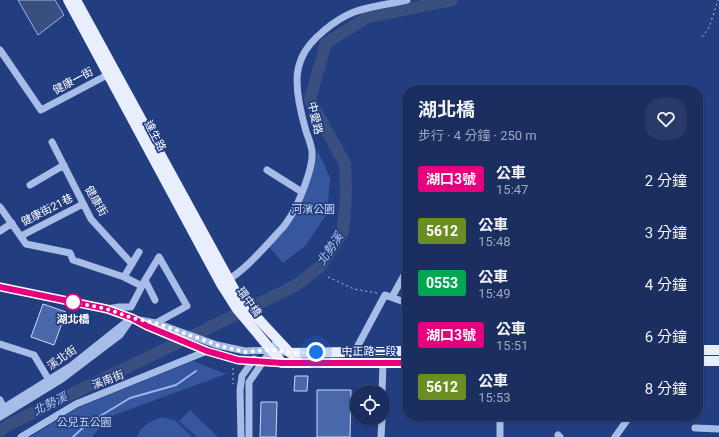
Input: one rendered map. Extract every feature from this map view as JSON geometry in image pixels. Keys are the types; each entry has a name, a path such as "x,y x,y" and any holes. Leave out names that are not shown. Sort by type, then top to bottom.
{"main road":[{"name":"達生路","path":"72,1 225,281"},
{"name":"環中橋","path":"225,281 236,309 262,331"},
{"path":"262,331 278,340 290,353"},
{"path":"262,331 265,348 282,363"},
{"path":"703,350 719,350"},
{"name":"中正路二段","path":"290,353 402,351"},
{"path":"703,361 719,360"},
{"name":"中正路二段","path":"282,363 402,363"}],"street":[{"name":"中愛路","path":"225,281 264,248 287,223 302,192 310,167 312,152 300,110 298,95 298,69 302,56 329,26 342,18 355,12 407,0"},
{"name":"健康一街","path":"0,50 41,110 112,72"},
{"name":"健康街","path":"52,142 91,219 132,264"},
{"path":"30,185 64,165"},
{"path":"268,170 302,192"},
{"name":"健康街21巷","path":"21,236 83,204"},
{"path":"0,207 26,244 70,253 73,260 143,283 155,300"},
{"path":"0,231 12,222"},
{"path":"124,277 139,252"},
{"path":"107,309 131,307 143,283 159,257 187,306 156,323"},
{"path":"355,351 402,277"},
{"path":"0,287 107,309 132,318 156,323 217,345 245,352 265,348 290,353"},
{"path":"389,296 402,301"},
{"path":"132,318 147,326 207,351 238,360 282,363"},
{"path":"0,417 62,379 120,335 132,318"},
{"name":"溪北街","path":"2,409 71,366 132,318"},
{"path":"241,437 240,390 242,376 252,361 265,348 278,340"},
{"path":"0,344 34,355 49,380"},
{"path":"249,437 248,382 262,362 265,348"},
{"name":"溪南街","path":"21,437 76,404 207,351"},
{"path":"382,385 383,363"},
{"path":"0,400 2,409"},
{"path":"500,421 500,437"},
{"path":"615,437 626,421"},
{"path":"381,437 382,425"},
{"path":"695,428 719,429"}],"path":[{"path":"702,37 709,28 718,0"},
{"path":"328,277 354,288 389,296"}],"green space":[{"name":"河濱公園","path":"318,151 330,178 327,214 305,246 283,263 269,247 290,224 305,193"},
{"name":"公兒五公園","path":"193,361 226,374 109,417 92,437 30,437 77,408"},
{"path":"190,410 218,437 197,437 179,421"},
{"path":"163,417 176,421 192,437 137,437 147,424"}],"shaded area":[{"path":"18,0 55,0 64,15 38,35"}],"building":[{"path":"43,304 66,312 54,345 31,337"},
{"path":"295,376 308,376 307,391 294,391"},
{"path":"317,390 350,390 350,437 317,437"},
{"path":"261,402 277,402 276,437 260,437"}],"waterway":[{"name":"北勢溪","path":"0,431 8,425 295,286 321,266 343,232 346,197 345,164 310,100 326,43 368,17 452,0"},
{"path":"73,437 87,424 130,398 176,385 196,371"}],"bus line":[{"name":"湖口3號","path":"0,287 21,290 107,309 132,318 147,326 207,351 238,360 282,363 402,363"}],"place":[{"name":"湖北橋","path":"73,302"}],"route":[{"path":"73,302 107,309 132,318 156,323 217,345 245,352 271,350 290,353 316,352"}]}
